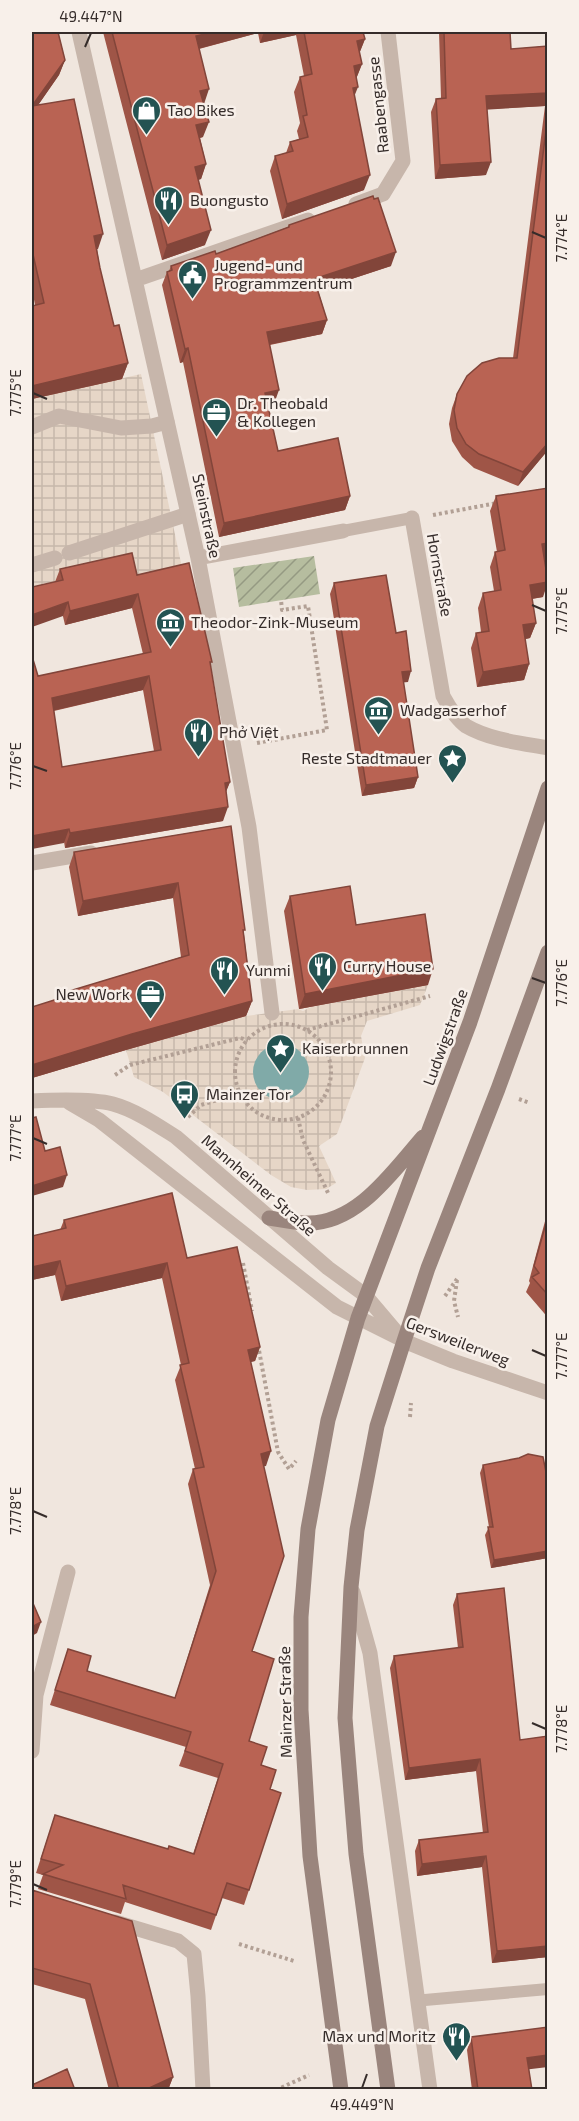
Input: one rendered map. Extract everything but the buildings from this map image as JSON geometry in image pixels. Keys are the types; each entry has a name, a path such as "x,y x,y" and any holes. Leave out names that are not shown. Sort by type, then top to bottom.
{"main road":[{"name":"Ludwigstraße","path":"365,1295 470,1022 548,788"},
{"path":"388,2090 356,1854 345,1718 351,1587 357,1530 377,1426 428,1268 498,1089 548,952"},
{"path":"269,1218 308,1224 336,1218 355,1207 374,1191 431,1128"},
{"name":"Mainzer Straße","path":"341,2090 310,1856 301,1710 301,1617 308,1529 328,1420 365,1295"}],"street":[{"name":"Steinstraße","path":"79,32 198,558 234,748 243,828 272,1013"},
{"name":"Raabengasse","path":"135,280 383,194 403,161 388,32"},
{"path":"32,427 59,416 121,428 152,426 167,422"},
{"path":"32,565 188,514"},
{"name":"Hornstraße","path":"412,518 444,696 451,709 465,725 487,735 548,748"},
{"name":"Hornstraße","path":"198,558 343,531"},
{"path":"32,863 100,852"},
{"name":"Mannheimer Straße","path":"32,1101 112,1104 151,1121 176,1137 328,1268 365,1295 404,1341"},
{"name":"Mannheimer Straße","path":"65,1101 99,1120 302,1281 337,1306 358,1317"},
{"name":"Gersweilerweg","path":"358,1317 404,1341 453,1361 548,1393"},
{"path":"32,1751 36,1695 68,1572"},
{"path":"351,1587 370,1653 430,2090"},
{"path":"96,1917 178,1941 194,1954 203,2090"}],"lane":[{"name":"Hornstraße","path":"343,531 412,518"},
{"path":"417,2003 425,2000 548,1989"}],"path":[{"path":"412,518 506,502"},
{"path":"234,748 327,730 308,606 282,610 281,600"},
{"path":"306,1031 430,996"},
{"path":"261,1030 248,1040 239,1053 235,1068 236,1084 242,1099 253,1110 267,1118 282,1121 298,1118 312,1111 323,1100 329,1085 331,1070 327,1054 319,1040 297,1026 286,1024"},
{"path":"115,1075 130,1065 240,1038 248,1040"},
{"path":"185,1120 201,1105 240,1093"},
{"path":"515,1098 530,1103"},
{"path":"298,1118 303,1140 326,1189"},
{"path":"243,1262 253,1317"},
{"path":"457,1279 454,1301 458,1317"},
{"path":"257,1340 278,1452 289,1469"},
{"path":"239,1944 294,1960"},
{"path":"276,2090 309,2075"}],"green space":[{"path":"314,556 320,594 239,607 233,568"}],"shaded area":[{"path":"141,374 184,577 32,600 32,399"},
{"name":"Mainzer Tor","path":"428,985 420,1005 367,1021 361,1036 365,1058 337,1134 319,1146 336,1183 326,1189 307,1190 291,1187 271,1175 163,1092 134,1077 126,1050 246,1016 298,1009 303,1011 311,1007"}],"water":[{"name":"Kaiserbrunnen","path":"281,1044 292,1046 301,1052 307,1061 309,1072 307,1083 301,1092 292,1098 281,1100 270,1098 261,1092 255,1083 253,1072 255,1061 261,1052 270,1046"}],"place":[{"name":"Tao Bikes","path":"146,136"},
{"name":"Buongusto","path":"169,226"},
{"name":"Jugend- und Programmzentrum","path":"193,300"},
{"name":"Dr. Theobald & Kollegen","path":"216,438"},
{"name":"Theodor-Zink-Museum","path":"170,648"},
{"name":"Wadgasserhof","path":"379,736"},
{"name":"Phở Việt","path":"198,758"},
{"name":"Reste Stadtmauer","path":"453,784"},
{"name":"Curry House","path":"322,992"},
{"name":"Yunmi","path":"225,996"},
{"name":"New Work","path":"151,1020"},
{"name":"Kaiserbrunnen","path":"281,1074"},
{"name":"Mainzer Tor","path":"185,1120"},
{"name":"Max und Moritz","path":"457,2062"}]}
